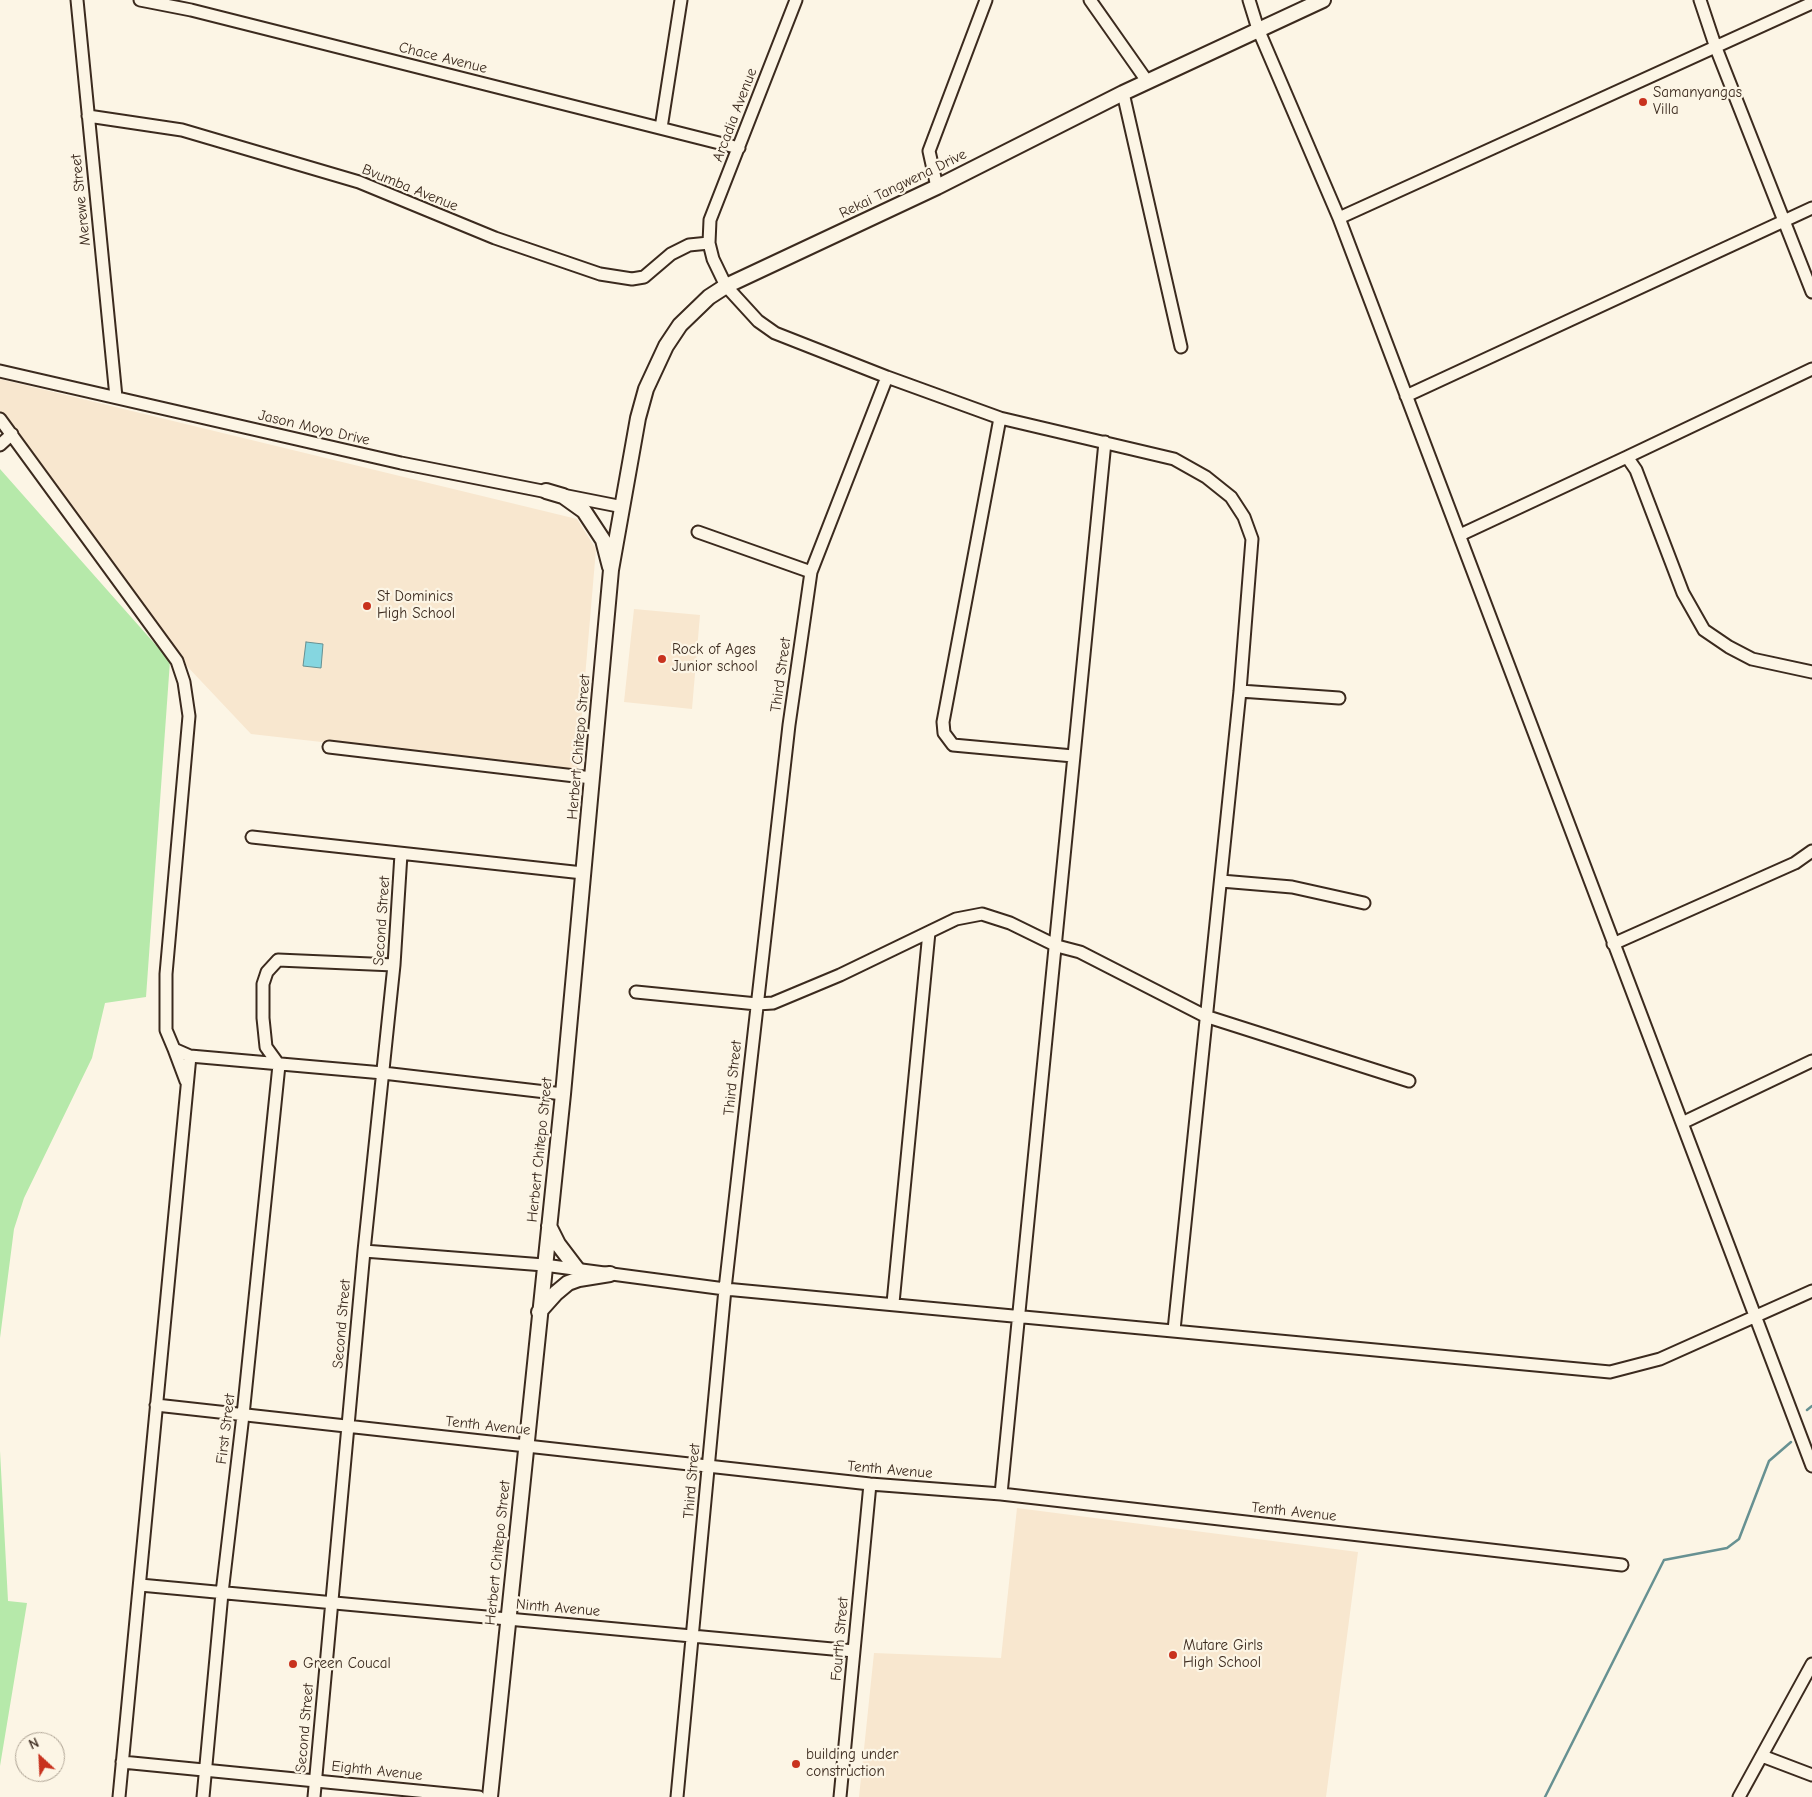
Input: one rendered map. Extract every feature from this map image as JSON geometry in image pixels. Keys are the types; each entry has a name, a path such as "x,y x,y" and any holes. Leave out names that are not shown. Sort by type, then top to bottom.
{"main road":[{"name":"Rekai Tangwena Drive","path":"623,507 638,418 646,389 666,346 680,325 709,296 726,286 937,187 1147,81 1323,0"},
{"path":"546,491 563,496 584,512 603,540 611,570"},
{"name":"Herbert Chitepo Street","path":"490,1797 525,1445 563,1094 611,570 623,507"},
{"path":"549,1225 558,1244 577,1269"},
{"path":"539,1312 568,1283 610,1274"}],"street":[{"name":"Merewe Street","path":"77,0 116,397"},
{"name":"Chace Avenue","path":"140,0 191,10 739,148"},
{"path":"661,128 681,0"},
{"name":"Arcadia Avenue","path":"709,243 710,220 796,0"},
{"path":"937,187 929,151 986,0"},
{"path":"1090,0 1147,81"},
{"path":"1249,0 1258,29 1339,218 1812,1466"},
{"path":"1700,0 1716,48 1812,292"},
{"path":"1339,218 1716,48 1812,2"},
{"path":"1123,93 1181,347"},
{"name":"Bvumba Avenue","path":"88,116 182,130 359,182 495,238 600,274 632,279 644,277 671,254 689,245 709,243"},
{"path":"1406,396 1812,208"},
{"path":"709,243 713,259 726,286 758,322 775,332 888,377 1000,418 1174,459 1206,477 1231,497 1244,517 1252,539 1240,691 1174,1330"},
{"path":"1460,535 1812,369"},
{"name":"Jason Moyo Drive","path":"0,371 401,463 623,507"},
{"name":"Third Street","path":"677,1797 725,1289 789,725 811,572 888,377"},
{"path":"0,418 177,660 184,682 189,716 166,974 166,1030 186,1083"},
{"path":"1000,418 943,722 944,733 947,740 953,745 1073,756"},
{"path":"0,445 12,434"},
{"path":"1001,1494 1057,946 1073,756 1105,442"},
{"path":"1627,457 1636,470 1683,593 1704,630 1752,659 1812,672"},
{"path":"698,532 811,572"},
{"path":"1240,691 1339,698"},
{"path":"329,747 592,778"},
{"path":"252,837 583,873"},
{"path":"1613,944 1795,863 1812,851"},
{"name":"Second Street","path":"314,1797 330,1602 394,965 401,854"},
{"path":"1221,881 1292,887 1364,903"},
{"path":"636,992 757,1004 773,1003 793,996 956,919 982,914 1010,923 1057,946 1080,952 1205,1016 1409,1080"},
{"path":"893,1303 929,932"},
{"path":"279,1065 266,1046 263,1018 263,984 267,972 278,960 394,965"},
{"path":"174,1049 190,1056 383,1073 563,1094"},
{"path":"119,1797 190,1056"},
{"path":"1682,1123 1812,1062"},
{"name":"First Street","path":"203,1797 222,1592 244,1415 279,1065"},
{"path":"364,1251 544,1265 725,1289 893,1303 1610,1372 1660,1359 1812,1291"},
{"name":"Tenth Avenue","path":"156,1406 870,1484 1001,1494 1622,1565"},
{"name":"Fourth Street","path":"840,1797 870,1484"},
{"name":"Ninth Avenue","path":"140,1585 854,1651"},
{"path":"1739,1797 1812,1664"},
{"path":"1762,1756 1812,1775"},
{"name":"Eighth Avenue","path":"122,1762 479,1797"}],"shaded area":[{"name":"St Dominics High School","path":"0,379 577,519 596,549 577,771 251,734 184,663 0,412"},
{"name":"Rock of Ages Junior school","path":"634,609 700,615 692,709 624,702"},
{"name":"Mutare Girls High School","path":"1017,1508 1358,1552 1326,1797 859,1797 874,1653 1001,1658"}],"green space":[{"path":"0,469 170,661 146,997 105,1003 92,1058 24,1198 14,1229 0,1338"},
{"path":"0,1451 8,1601 27,1603 0,1766"}],"water":[{"path":"306,642 323,644 321,668 303,666"}],"waterway":[{"path":"1807,1410 1812,1406"},
{"path":"1545,1797 1664,1560 1727,1548 1739,1539 1769,1461 1791,1442"}],"place":[{"name":"Samanyangas Villa","path":"1643,102"},
{"name":"St Dominics High School","path":"367,606"},
{"name":"Rock of Ages Junior school","path":"662,659"},
{"name":"Mutare Girls High School","path":"1173,1655"},
{"name":"Green Coucal","path":"293,1664"},
{"name":"building under construction","path":"796,1764"}]}
